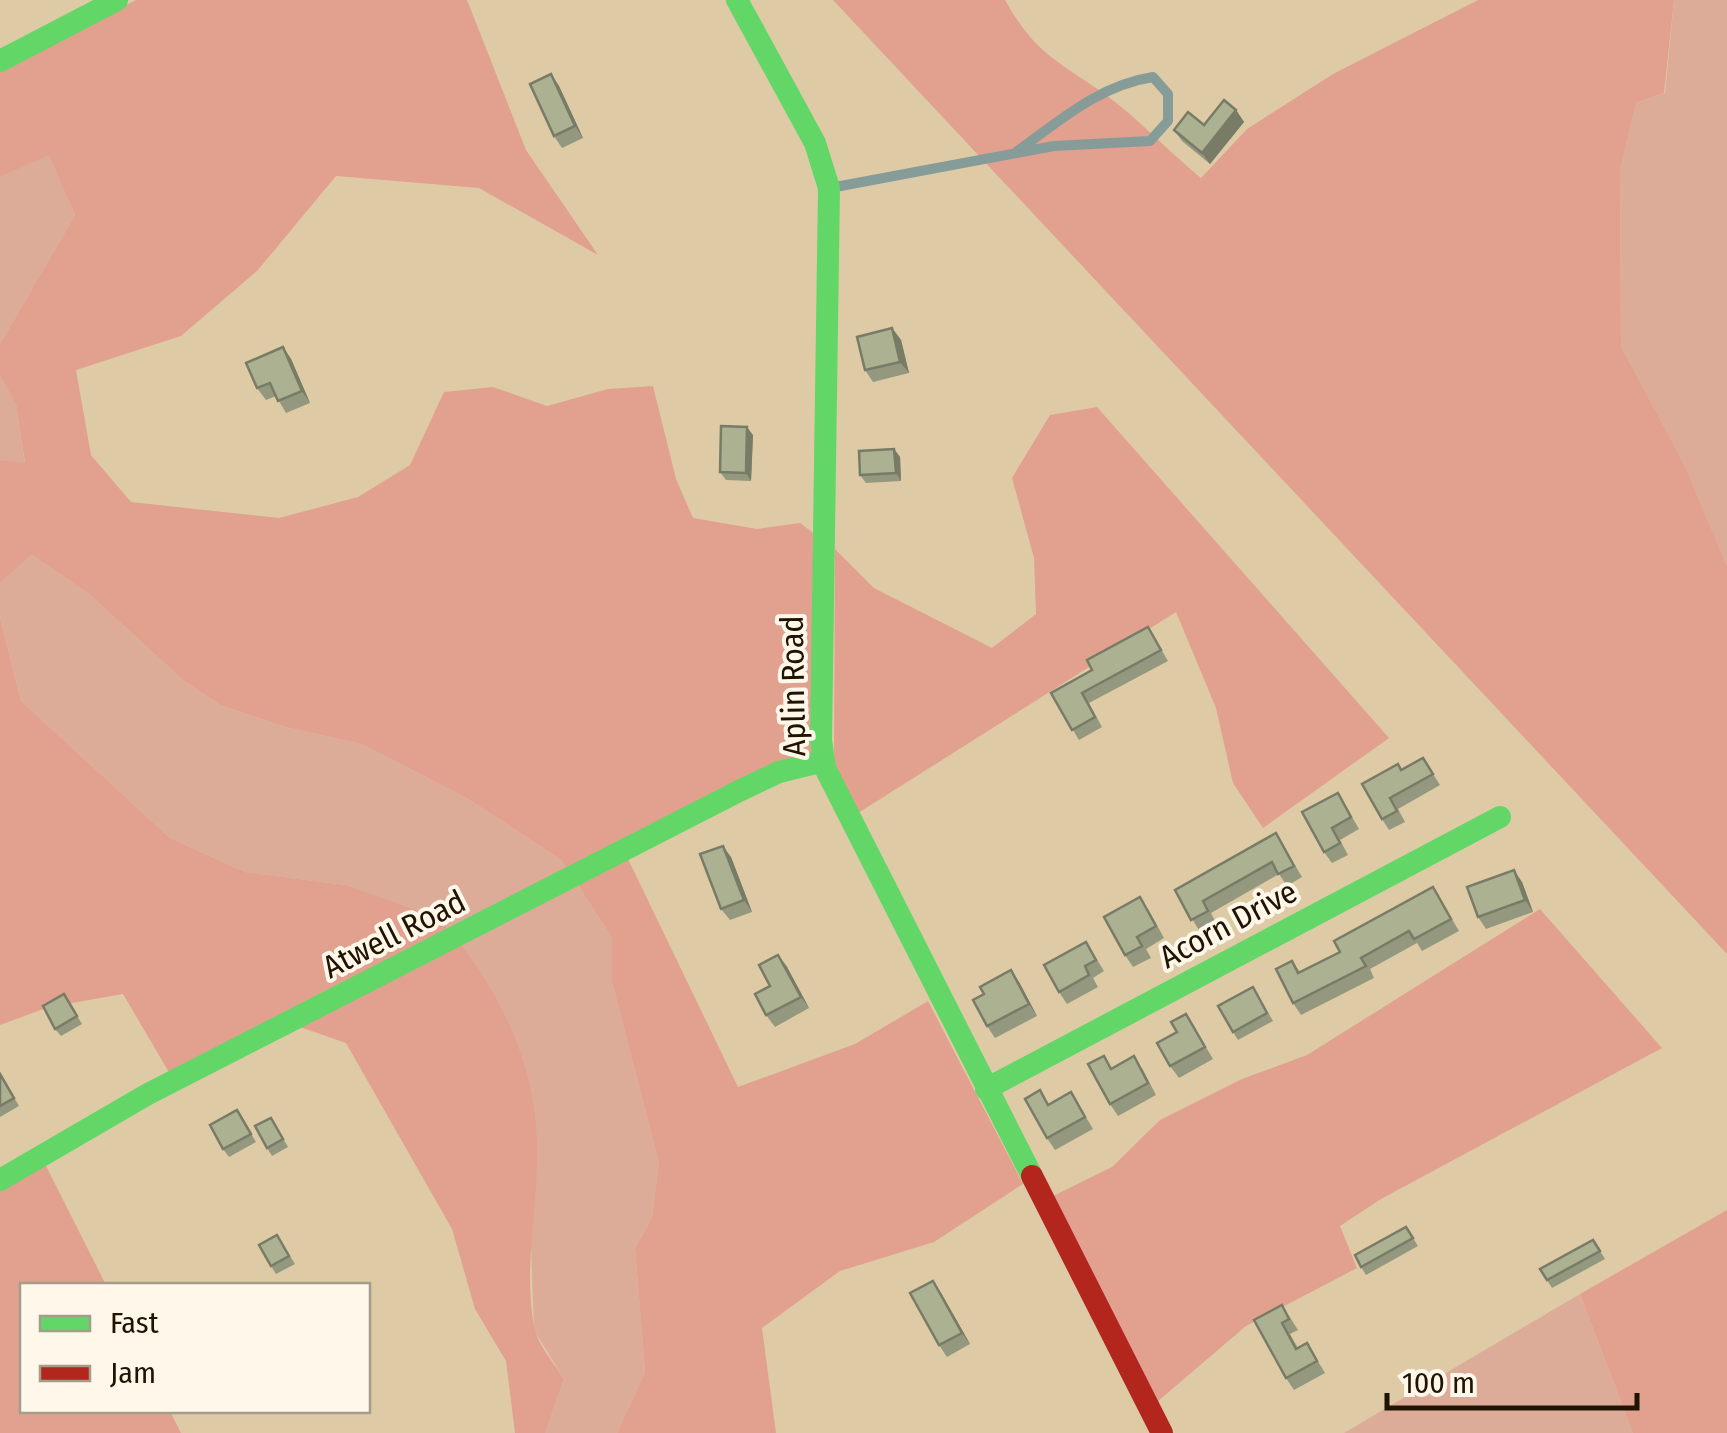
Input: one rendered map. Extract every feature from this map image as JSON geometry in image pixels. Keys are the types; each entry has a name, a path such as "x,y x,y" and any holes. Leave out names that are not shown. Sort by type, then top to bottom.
{"street":[{"path":"0,61 117,0"},
{"name":"Aplin Road","path":"738,0 815,143 829,188 832,220 824,761 831,788 1162,1433"},
{"name":"Atwell Road","path":"0,1180 148,1094 741,790 779,772 824,761"},
{"name":"Acorn Drive","path":"986,1090 1500,816"}],"lane":[{"path":"829,188 1016,153 1150,141 1168,121 1168,94 1153,77 1125,81 1084,104 1016,153"}],"shaded area":[{"path":"136,0 467,0 526,150 598,255 479,188 336,176 258,270 181,336 76,370 91,455 131,502 279,518 358,497 410,465 444,392 493,387 547,406 608,389 653,386 676,479 693,518 757,529 800,523 816,535 813,754 568,871 561,860 470,800 362,744 285,727 220,705 184,681 89,594 32,554 0,583 0,460 25,463 16,405 0,375 0,344 75,215 49,155 0,177 0,70"},
{"path":"833,0 1005,0 1038,45 1119,105 1201,178 1247,129 1333,74 1478,0 1674,0 1664,93 1636,103 1620,170 1621,346 1685,466 1727,566 1727,954"},
{"path":"1674,0 1727,0 1727,566 1685,466 1621,346 1620,170 1636,103 1665,93"},
{"path":"49,154 75,215 0,344 0,177"},
{"path":"0,375 16,405 25,464 0,460"},
{"path":"1097,407 1389,738 1263,828 1233,783 1216,708 1176,612 855,815 834,765 835,549 874,588 992,648 1036,614 1034,558 1012,478 1050,415"},
{"path":"32,553 89,594 184,681 220,705 285,727 362,744 470,800 561,860 568,871 450,932 346,885 245,872 170,838 21,701 0,617 0,583"},
{"path":"0,617 21,701 170,838 245,872 346,885 440,919 450,932 170,1074 123,994 49,1007 0,1025"},
{"path":"628,859 738,1087 855,1044 928,1001 1023,1184 934,1242 840,1271 762,1328 776,1433 617,1433 645,1372 635,1248 652,1218 659,1163 612,982 612,938 578,885"},
{"path":"578,885 612,938 612,982 659,1163 652,1218 635,1248 645,1372 617,1433 545,1433 564,1379 534,1330 531,1246 461,945"},
{"path":"1540,909 1662,1048 1381,1199 1340,1226 1357,1268 1246,1326 1157,1402 1051,1197 1112,1167 1160,1120 1242,1079 1307,1055"},
{"path":"461,945 491,990 515,1038 535,1115 531,1303 539,1340 564,1379 545,1433 515,1433 506,1361 475,1309 452,1229 346,1043 300,1027"},
{"path":"45,1164 105,1283 20,1283 20,1413 171,1413 181,1433 0,1433 0,1189"},
{"path":"1727,1210 1727,1433 1633,1433 1580,1294"},
{"path":"1580,1294 1633,1433 1344,1433"}],"building":[{"path":"551,74 575,126 554,136 530,84"},
{"path":"1224,100 1236,110 1202,153 1174,130 1188,112 1204,125"},
{"path":"892,328 900,362 865,370 857,337"},
{"path":"283,347 302,391 278,401 270,383 257,388 246,363"},
{"path":"721,426 747,427 746,473 720,472"},
{"path":"894,449 896,473 860,475 859,451"},
{"path":"1148,627 1161,650 1082,693 1095,717 1072,730 1051,693 1092,670 1087,660"},
{"path":"1423,758 1433,774 1390,798 1397,811 1382,819 1362,784 1398,764 1401,770"},
{"path":"1338,793 1351,817 1332,828 1340,843 1324,852 1302,812"},
{"path":"1276,833 1294,866 1278,874 1272,862 1203,901 1208,911 1191,920 1175,890"},
{"path":"723,846 744,900 721,909 700,854"},
{"path":"1514,870 1525,900 1478,917 1467,887"},
{"path":"1433,887 1451,919 1414,939 1409,931 1361,958 1366,966 1293,1003 1276,969 1292,961 1298,973 1340,952 1334,941"},
{"path":"1140,897 1156,926 1137,937 1142,946 1125,955 1104,917"},
{"path":"1086,942 1096,960 1085,966 1089,975 1059,992 1044,965"},
{"path":"778,955 801,997 766,1015 755,994 770,986 759,965"},
{"path":"1011,970 1029,1004 987,1026 973,1000 984,994 980,987"},
{"path":"1253,987 1267,1013 1233,1032 1218,1006"},
{"path":"64,994 77,1016 55,1029 43,1006"},
{"path":"1186,1014 1205,1047 1170,1066 1157,1043 1177,1032 1171,1022"},
{"path":"1104,1056 1111,1069 1134,1056 1148,1083 1110,1104 1088,1064"},
{"path":"0,1074 14,1098 0,1106"},
{"path":"1040,1090 1048,1105 1071,1092 1085,1117 1047,1138 1025,1099"},
{"path":"237,1110 251,1134 223,1149 210,1125"},
{"path":"271,1118 283,1139 267,1148 255,1126"},
{"path":"1406,1227 1413,1238 1361,1267 1355,1255"},
{"path":"277,1235 289,1256 271,1266 259,1245"},
{"path":"1593,1240 1600,1251 1547,1280 1540,1269"},
{"path":"933,1281 962,1333 939,1345 910,1293"},
{"path":"1282,1305 1289,1319 1282,1323 1296,1349 1307,1343 1317,1361 1286,1378 1254,1320"}],"traffic: fast":[{"path":"0,61 117,0"},
{"path":"737,0 815,143 829,188 821,740 825,768 1032,1176"},
{"path":"0,1180 148,1094 741,790 779,772 824,761"},
{"path":"986,1089 1500,817"}],"traffic: jam":[{"path":"1032,1176 1162,1433"}]}
